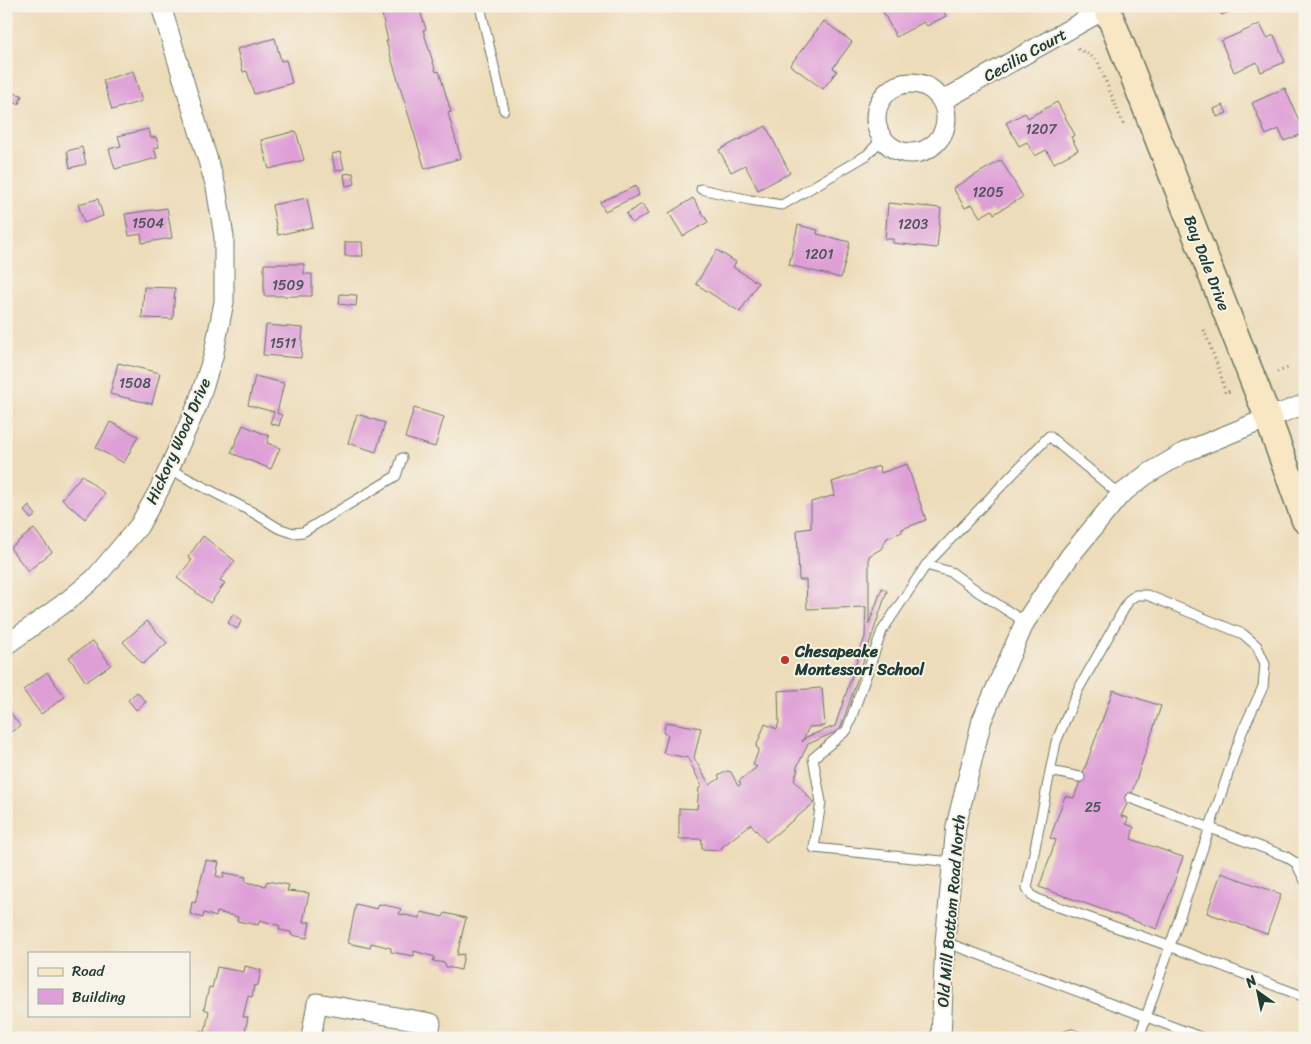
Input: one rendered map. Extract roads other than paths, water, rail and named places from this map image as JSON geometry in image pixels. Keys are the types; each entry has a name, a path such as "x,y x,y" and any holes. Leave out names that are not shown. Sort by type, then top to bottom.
{"street":[{"name":"Hickory Wood Drive","path":"6,645 66,602 94,578 139,526 169,469 196,406 213,357 224,302 224,237 216,188 161,6"},
{"name":"Cecilia Court","path":"942,101 1107,7"},
{"name":"Bay Dale Drive","path":"1107,7 1268,418 1305,520"},
{"path":"910,82 922,84 933,90 942,101 946,113 946,125 936,143 925,150 914,153 902,152 891,147 878,133 875,122 876,109 880,100 888,90 900,84 910,82"},
{"name":"Old Mill Bottom Road North","path":"941,1038 946,942 956,826 982,720 1024,622 1070,556 1120,495 1146,475 1186,452 1305,404"},
{"path":"311,1038 317,1003 431,1022 428,1038"}],"lane":[{"path":"480,6 504,110"},
{"path":"701,189 782,205 866,155 882,139"},
{"path":"952,862 814,848 821,802 812,758 847,730 882,630 926,565 1049,436 1120,495"},
{"path":"169,469 254,512 278,528 293,533 303,532 396,476 402,458"},
{"path":"926,565 952,572 980,594 1024,622"},
{"path":"1139,1038 1169,946 1242,732 1263,687 1265,664 1257,646 1243,634 1147,595 1136,595 1129,600 1078,690 1056,742 1027,888 1032,896 1042,901 1169,946 1305,997"},
{"path":"1050,771 1080,777"},
{"path":"1130,798 1285,856 1296,863 1305,881"},
{"path":"946,942 1203,1038"},
{"path":"1060,1038 1072,1034 1082,1038"}],"place":[{"name":"Chesapeake Montessori School","path":"785,660"}]}
